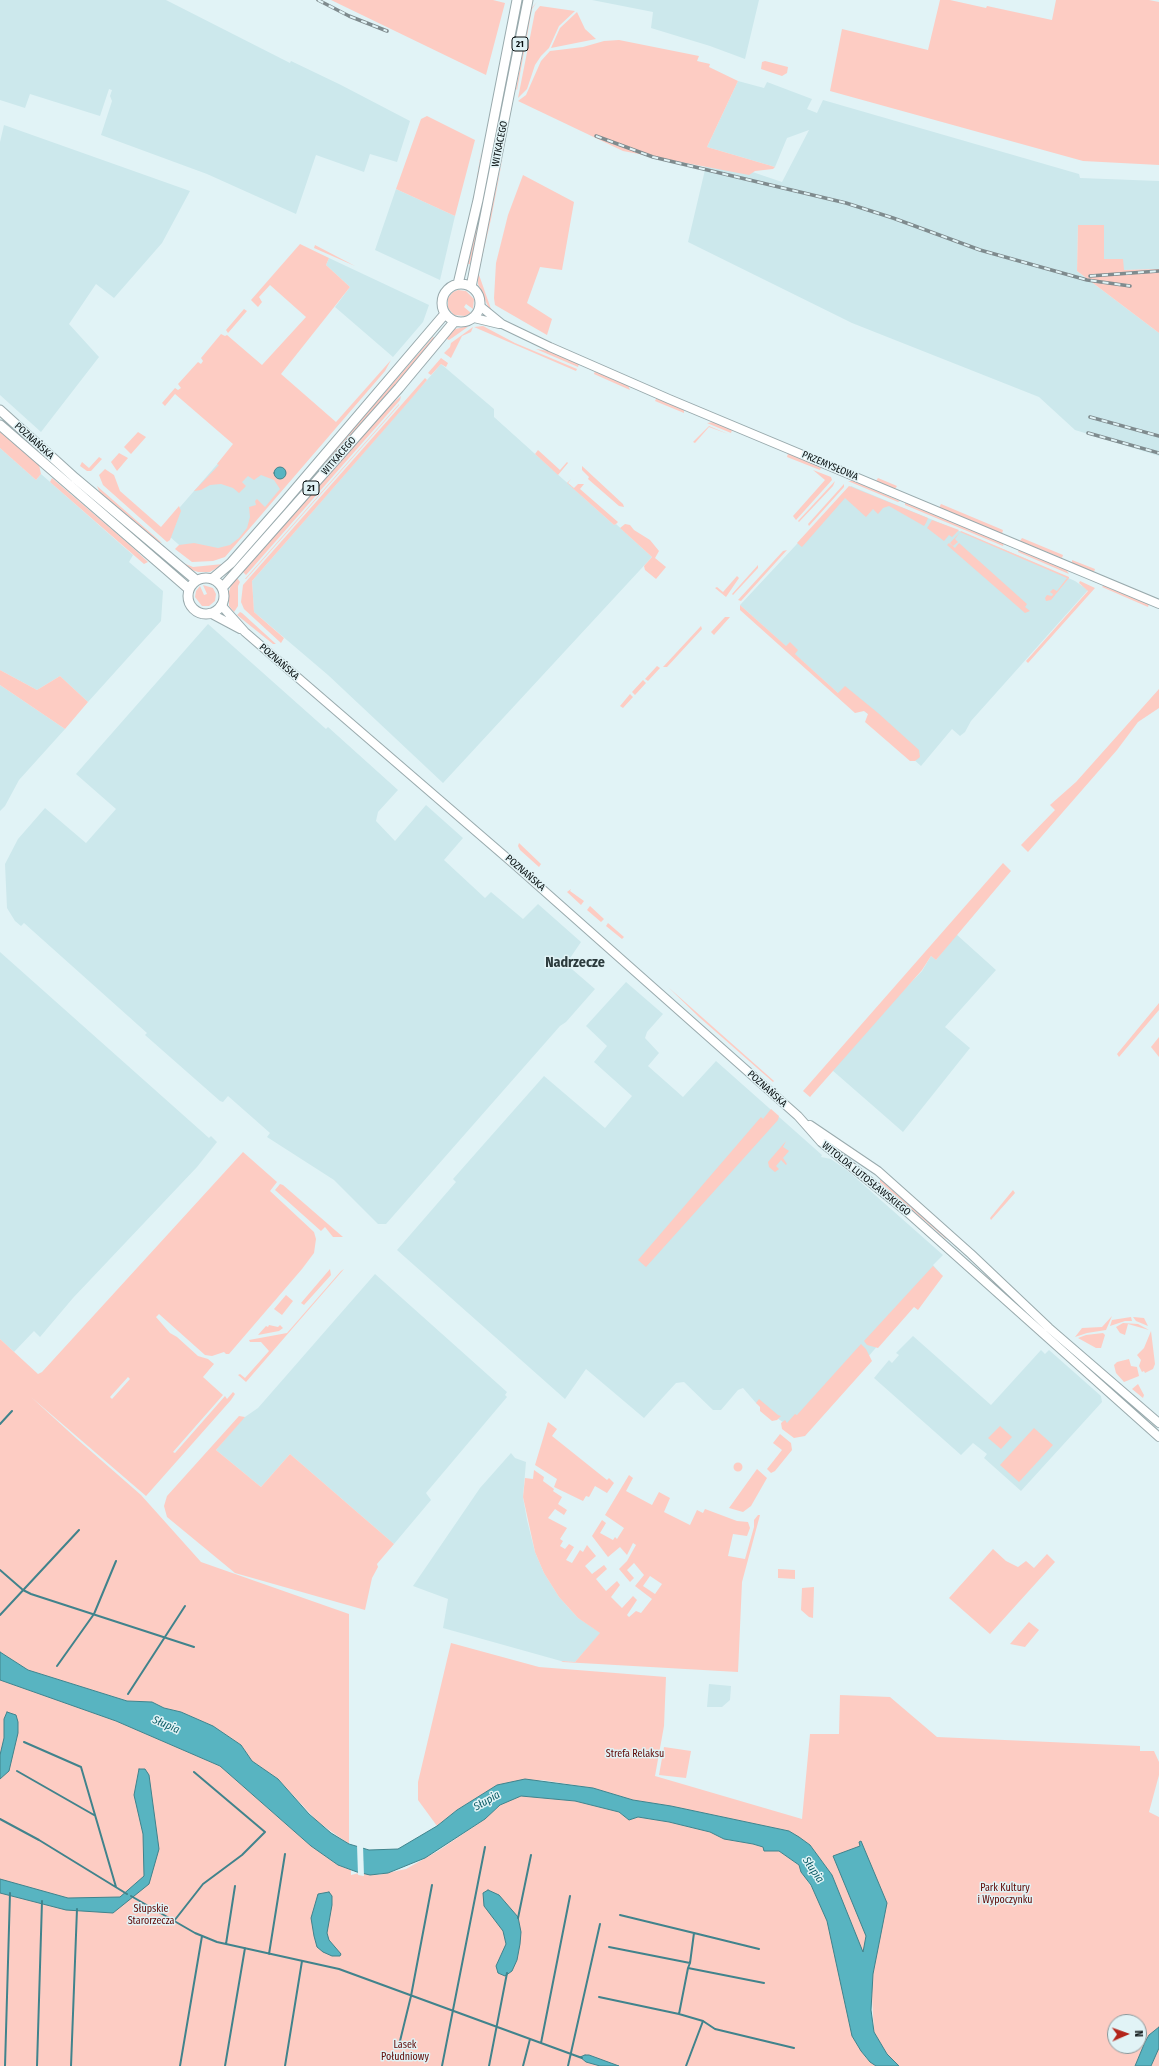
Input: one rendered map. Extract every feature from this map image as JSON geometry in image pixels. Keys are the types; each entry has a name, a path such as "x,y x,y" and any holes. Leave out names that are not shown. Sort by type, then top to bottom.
{"main road":[{"name":"WITKACEGO","path":"458,284 464,265 517,0"},
{"name":"WITKACEGO","path":"471,287 528,0"},
{"path":"458,284 471,287 480,299 480,306 474,318 464,323 454,322 444,315 442,308 442,296 451,286 458,284"},
{"name":"PRZEMYSŁOWA","path":"480,306 502,324"},
{"name":"WITKACEGO","path":"212,579 231,563 444,315"},
{"name":"PRZEMYSŁOWA","path":"474,318 502,324 669,399 1159,604"},
{"name":"WITKACEGO","path":"222,588 394,394 454,322"},
{"name":"POZNAŃSKA","path":"0,410 75,478 196,580"},
{"name":"POZNAŃSKA","path":"0,425 189,589"},
{"path":"207,578 212,579 222,588 223,600 221,605 210,613 198,613 190,606 188,600 189,589 196,580 207,578"},
{"name":"POZNAŃSKA","path":"221,605 245,632 515,865 801,1119"},
{"name":"POZNAŃSKA","path":"210,613 245,632"},
{"name":"WITOLDA LUTOSŁAWSKIEGO","path":"801,1119 878,1172 971,1254 1049,1328 1159,1423"},
{"name":"WITOLDA LUTOSŁAWSKIEGO","path":"801,1119 821,1142 906,1211 1159,1437"}],"shaded area":[{"path":"0,0 166,0 290,63 291,61 341,85 410,121 397,162 370,154 364,172 316,155 296,214 207,174 101,135 112,101 110,96 112,90 109,89 100,116 30,94 25,108 0,100"},
{"path":"592,0 759,0 745,59 710,46 651,28 653,12"},
{"path":"738,81 764,88 767,82 812,99 807,109 817,113 823,100 1079,174 1080,178 1159,181 1159,269 1123,270 1104,259 1104,225 1078,225 1077,271 1159,333 1159,456 1075,430 1039,397 852,323 688,242 708,157 782,182 809,130 787,138 775,167 707,147"},
{"path":"4,125 190,191 162,243 114,298 96,284 69,324 99,357 41,432 0,395 0,142"},
{"path":"396,189 455,216 440,280 375,250"},
{"path":"329,258 429,305 423,322 393,357 335,307 350,287 326,265"},
{"path":"441,364 494,409 494,417 614,525 616,524 652,557 443,783 328,675 254,612 252,581"},
{"path":"233,446 284,488 224,556 194,558 161,529"},
{"path":"0,448 36,480 41,474 133,555 129,562 163,591 161,621 88,702 60,676 37,690 0,670"},
{"path":"851,486 1022,557 1075,581 1088,590 971,721 965,732 960,736 952,729 921,766 892,740 895,738 861,708 858,711 740,605"},
{"path":"208,624 326,729 328,727 398,790 378,812 376,821 395,841 426,805 463,838 444,860 485,898 491,892 523,919 538,904 581,942 566,964 595,989 566,1022 560,1026 386,1224 378,1224 334,1180 267,1137 270,1133 228,1096 223,1102 220,1101 145,1035 147,1033 24,923 21,926 15,921 7,908 5,864 18,839 45,808 86,843 116,809 76,774"},
{"path":"0,685 65,729 19,780 5,806 0,811"},
{"path":"956,934 996,970 945,1027 970,1048 903,1132 832,1070 884,1010 922,971 931,956 936,960"},
{"path":"0,952 209,1138 211,1136 217,1142 197,1167 73,1298 40,1337 34,1331 14,1352 0,1339"},
{"path":"626,982 663,1014 647,1032 645,1038 659,1053 648,1066 683,1097 716,1061 822,1155 821,1157 831,1159 849,1172 943,1255 933,1265 940,1273 801,1435 756,1403 743,1388 738,1390 721,1410 713,1410 684,1382 676,1383 644,1418 586,1369 565,1399 397,1250 456,1182 453,1179 544,1076 605,1128 632,1096 594,1062 607,1046 586,1026"},
{"path":"375,1274 507,1392 505,1395 507,1397 426,1493 431,1500 394,1544 290,1454 261,1487 216,1450 242,1419 258,1408"},
{"path":"913,1336 991,1405 1041,1350 1045,1354 1049,1350 1101,1396 1102,1402 1021,1491 984,1458 987,1454 973,1443 961,1455 874,1378 889,1360 892,1363 899,1355 896,1353"},
{"path":"511,1453 515,1458 526,1462 523,1497 535,1552 544,1573 559,1597 578,1618 601,1633 575,1662 561,1661 443,1628 448,1599 413,1586 480,1488"},
{"path":"709,1684 731,1686 730,1700 722,1707 707,1707"}],"green space":[{"path":"331,0 493,0 505,3 486,75"},
{"path":"522,0 524,0 509,73 507,72"},
{"path":"940,0 950,0 986,8 987,6 1052,20 1056,0 1149,0 1159,2 1159,165 1083,161 830,91 842,29 928,50"},
{"path":"537,2 532,9 517,90 531,9"},
{"path":"540,6 575,11 559,26 549,48 535,65 527,89 518,98 535,12"},
{"path":"577,12 585,29 596,39 551,48 560,28"},
{"path":"619,40 699,56 697,61 710,64 709,67 738,81 707,147 775,167 773,169 755,171 749,175 623,151 518,101 526,95 541,61 550,51 583,47 604,41"},
{"path":"765,61 788,67 787,73 782,76 761,69 762,62"},
{"path":"427,116 475,140 455,216 396,189 421,119"},
{"path":"482,146 477,182 459,262 475,190"},
{"path":"503,156 491,219 479,266"},
{"path":"489,169 491,170 470,264 468,264"},
{"path":"523,175 574,202 562,270 540,267 527,303 552,319 547,335 495,305 496,263 508,215"},
{"path":"1078,225 1104,225 1104,259 1123,259 1124,270 1159,269 1159,333 1077,271"},
{"path":"300,244 329,258 326,265 350,287 281,374 336,422 391,360 385,371 225,557 213,561 192,562 175,549 179,545 194,543 218,548 230,545 239,538 247,528 250,517 249,507 256,505 255,501 257,499 265,507 280,489 274,480 261,475 254,480 248,476 242,482 246,486 239,493 233,488 221,484 210,485 201,490 194,491 219,465 217,464 233,444 175,394 165,406 162,403 175,388 178,390 181,388 178,384 198,362 201,364 203,361 201,358 221,334 225,336 227,335 262,365 306,317 270,285 259,297 262,302 258,307 251,300"},
{"path":"315,245 355,266 314,248"},
{"path":"478,272 491,309 490,311 478,284"},
{"path":"458,290 466,291 474,299 473,309 466,304 464,307 471,313 465,316 454,315 448,308 448,298 453,292"},
{"path":"244,309 247,311 228,333 226,330"},
{"path":"469,326 449,340 445,338 455,329"},
{"path":"483,326 515,343 577,369 576,371 474,327"},
{"path":"473,327 471,332 462,336 451,358 444,353 450,347 451,343"},
{"path":"433,337 435,338 407,371 236,566 235,565"},
{"path":"536,349 549,351 579,364 578,367"},
{"path":"441,358 448,363 446,367 441,364 431,375 428,373"},
{"path":"595,371 628,385 630,390 594,374"},
{"path":"425,378 427,380 411,399 252,581 254,612 284,638 281,643 244,609 241,602 243,585"},
{"path":"401,396 400,400 246,575 243,572 383,412"},
{"path":"657,397 684,410 684,413 655,401"},
{"path":"399,404 246,579 245,579"},
{"path":"714,422 732,430 731,433 707,423"},
{"path":"709,426 728,434 709,427 695,443 693,442"},
{"path":"0,431 39,465 41,474 36,480 0,448"},
{"path":"138,432 146,437 131,454 124,447"},
{"path":"538,450 560,470 567,462 568,463 558,475 535,454"},
{"path":"119,453 128,458 117,471 111,462"},
{"path":"788,453 821,467 820,470 787,457"},
{"path":"99,457 102,459 91,471 87,471 80,466 82,462 89,468"},
{"path":"582,466 623,504 624,507 619,506 588,479 589,477 582,470"},
{"path":"105,469 114,475 120,491 161,527 179,506 181,511 170,540 167,542 103,485 99,475"},
{"path":"813,470 831,477 832,480 796,520 793,516 825,480"},
{"path":"52,478 148,562 144,564 50,482"},
{"path":"878,478 897,486 895,489 876,481"},
{"path":"571,479 568,483 574,488 578,484 584,484 580,489 618,522 614,525 567,483"},
{"path":"835,481 833,486 799,522 798,521"},
{"path":"848,481 854,481 900,501 898,502"},
{"path":"844,484 844,487 809,526 808,524"},
{"path":"97,486 162,543 156,541 100,493"},
{"path":"849,486 928,518 926,523 924,526 889,506 883,508 878,514 873,509 866,517 845,498 802,547 797,543"},
{"path":"905,502 1004,543 1003,546 905,505"},
{"path":"941,504 1003,530 1002,534 939,508"},
{"path":"932,520 959,530 952,537 949,535 944,541 927,528"},
{"path":"625,524 630,525 634,530 650,540 659,551 655,558 666,567 656,579 645,570 644,566 652,557 620,528"},
{"path":"961,531 1069,578 1051,600 1046,601 1045,598 1047,595 1052,596 1053,594 1050,592 1053,589 1057,591 1067,578 960,532"},
{"path":"960,532 955,539 958,542 953,546 950,543"},
{"path":"1022,538 1063,555 1062,558 1020,541"},
{"path":"949,543 955,548 959,543 1027,604 1025,607 1030,611 1025,613 947,545"},
{"path":"1019,549 1065,568 1069,574 1018,552"},
{"path":"787,550 741,601 738,600 783,551"},
{"path":"1072,560 1095,569 1094,572 1072,563"},
{"path":"183,563 193,567 223,564 210,572 198,572 189,569"},
{"path":"758,565 758,568 733,595 732,594"},
{"path":"737,576 739,578 726,597 715,588 717,587 723,592"},
{"path":"237,578 240,582 238,586 238,606 234,612 229,606 229,592 231,585"},
{"path":"1080,581 1095,588 1028,663 1026,661 1088,591 1079,583"},
{"path":"203,585 213,588 216,594 215,601 209,606 202,606 195,597 196,591 200,586 204,595 207,594"},
{"path":"1104,585 1149,604 1148,607 1102,587"},
{"path":"740,605 786,646 790,642 798,650 795,654 838,693 845,686 878,713 919,750 920,757 915,761 910,761 865,722 868,714 864,711 855,713 740,610"},
{"path":"240,612 276,644 273,644 237,615"},
{"path":"725,617 730,617 714,635 711,632"},
{"path":"701,626 702,629 667,667 663,667"},
{"path":"657,666 660,668 648,681 645,679"},
{"path":"0,670 37,690 60,676 88,702 65,729 0,685"},
{"path":"643,680 646,683 635,695 632,692"},
{"path":"1159,689 1159,708 1138,722 1117,750 1028,852 1021,845 1055,810 1050,805 1076,782"},
{"path":"630,694 633,697 623,708 620,706"},
{"path":"519,843 541,864 539,867 520,850 518,846"},
{"path":"1003,863 1011,871 936,960 931,956 922,970 810,1097 803,1091"},
{"path":"571,889 570,891 584,901 581,905 567,892"},
{"path":"590,906 604,919 601,922 587,910"},
{"path":"608,923 624,937 622,939 606,926"},
{"path":"668,987 774,1081 773,1082 699,1017"},
{"path":"1159,1003 1159,1010 1119,1057 1117,1054"},
{"path":"1159,1037 1159,1057 1151,1047"},
{"path":"771,1109 779,1116 778,1120 646,1267 638,1260 761,1117 763,1119"},
{"path":"786,1141 783,1147 789,1151 783,1158 787,1164 786,1165 781,1160 776,1166 779,1169 775,1172 769,1167 768,1162"},
{"path":"243,1152 277,1182 270,1191 314,1232 316,1239 314,1253 229,1354 224,1352 212,1356 205,1355 159,1314 156,1317 170,1333 177,1337 198,1356 208,1359 214,1364 203,1377 223,1395 173,1452 175,1453 225,1396 227,1399 233,1392 235,1394 146,1496 31,1397 141,1495 201,1562 349,1614 349,1844 318,1822 278,1779 252,1761 241,1745 213,1726 181,1712 164,1708 152,1702 127,1701 28,1670 0,1652 0,1339 38,1374 42,1372","holes":["128,1377 130,1379 112,1399 110,1397"]},
{"path":"880,1180 883,1180 947,1237 946,1239 880,1182"},
{"path":"280,1184 343,1237 333,1237 325,1227 321,1231 275,1190"},
{"path":"1013,1190 1015,1193 991,1220 990,1218"},
{"path":"933,1266 943,1276 918,1310 914,1307 878,1348 867,1345 864,1341"},
{"path":"330,1269 331,1275 304,1305 301,1303"},
{"path":"344,1269 246,1382 238,1375 240,1374 245,1378 269,1351 261,1342 250,1342 249,1340 287,1333"},
{"path":"985,1275 1105,1380 1103,1382 983,1277"},
{"path":"286,1295 293,1301 282,1315 274,1309"},
{"path":"1112,1316 1106,1330 1087,1333 1075,1337 1082,1328 1102,1327"},
{"path":"1131,1317 1132,1321 1125,1321 1110,1326 1112,1320"},
{"path":"1133,1317 1144,1318 1148,1326 1136,1321"},
{"path":"1123,1323 1138,1324 1149,1330 1128,1324 1125,1335 1120,1333 1116,1327"},
{"path":"269,1325 278,1327 280,1325 283,1328 279,1331 258,1335 266,1326 268,1327"},
{"path":"1151,1331 1155,1364 1153,1369 1145,1373 1144,1371 1142,1372 1139,1366 1141,1360 1137,1355 1144,1348"},
{"path":"1103,1333 1105,1335 1101,1348 1096,1348 1078,1338 1086,1335"},
{"path":"861,1344 866,1349 872,1361 805,1436 794,1438 782,1429 781,1423 785,1420 787,1423 795,1414 797,1415"},
{"path":"1129,1359 1131,1366 1137,1367 1139,1376 1124,1382 1116,1373 1114,1365 1117,1362"},
{"path":"1138,1384 1144,1395 1143,1398 1132,1389"},
{"path":"759,1399 781,1416 777,1420 772,1421 760,1411 760,1407 756,1403"},
{"path":"239,1416 245,1417 216,1450 261,1487 290,1454 394,1544 377,1564 378,1567 372,1578 365,1610 235,1573 167,1517 164,1506 167,1496"},
{"path":"548,1422 557,1429 552,1436 607,1480 609,1478 614,1483 607,1493 595,1486 589,1497 586,1496 583,1501 554,1487 557,1479 535,1465"},
{"path":"1000,1426 1012,1437 1001,1449 988,1438"},
{"path":"1034,1428 1053,1445 1019,1482 1000,1465"},
{"path":"780,1434 791,1443 792,1450 775,1471 771,1473 767,1469 782,1450 773,1443"},
{"path":"738,1462 743,1467 738,1472 733,1467"},
{"path":"757,1469 767,1478 751,1506 743,1512 729,1508"},
{"path":"534,1470 544,1477 543,1481 554,1489 553,1491 562,1497 558,1504 567,1510 564,1515 555,1509 548,1518 567,1528 560,1539 563,1541 560,1546 565,1549 569,1544 574,1547 566,1560 572,1563 580,1550 583,1552 587,1545 596,1556 585,1566 592,1574 604,1565 607,1569 596,1579 606,1591 617,1581 620,1585 611,1597 622,1608 633,1596 637,1600 627,1615 629,1617 636,1611 641,1613 652,1599 635,1586 644,1575 634,1563 627,1570 634,1578 630,1582 619,1569 627,1561 636,1545 633,1543 627,1555 620,1547 608,1557 592,1536 602,1520 606,1523 600,1533 613,1540 615,1537 617,1539 624,1528 605,1515 629,1475 633,1478 626,1491 652,1505 659,1492 670,1498 664,1512 690,1525 697,1510 703,1513 705,1509 737,1521 748,1522 750,1528 747,1536 733,1534 728,1556 745,1559 754,1527 754,1520 758,1515 760,1515 742,1582 738,1672 563,1662 561,1661 575,1662 600,1633 578,1618 559,1597 544,1573 535,1552 523,1497 525,1478 533,1479","holes":["650,1576 662,1584 655,1594 643,1586"]},
{"path":"993,1549 1006,1561 1018,1567 1026,1561 1034,1568 1047,1554 1055,1562 990,1634 949,1598"},
{"path":"778,1569 795,1570 795,1579 778,1578"},
{"path":"814,1587 813,1618 809,1617 801,1610 802,1588"},
{"path":"1029,1622 1039,1630 1025,1647 1010,1644"},
{"name":"Park Kultury i Wypoczynku","path":"451,1643 539,1667 666,1677 664,1726 655,1776 802,1819 810,1734 839,1734 840,1695 890,1697 937,1737 1140,1746 1140,1751 1154,1751 1159,1762 1159,1775 1149,1812 1159,1817 1159,2027 1147,2039 1147,2014 1107,2014 1107,2054 1140,2054 1135,2066 899,2066 887,2054 874,2032 872,1997 861,1951 832,1875 810,1845 789,1831 671,1806 633,1800 593,1788 542,1780 497,1785 457,1810 437,1826 418,1800 418,1782"},
{"name":"Słupskie Starorzecza","path":"0,1680 116,1721 220,1766 311,1846 338,1865 351,1870 351,1875 363,1872 378,1875 406,1869 438,1851 485,1819 500,1805 516,1795 575,1801 619,1812 629,1820 638,1817 669,1822 710,1832 724,1839 753,1844 774,1851 779,1851 799,1865 801,1871 817,1896 830,1925 852,2036 866,2058 876,2066 0,2066"},
{"path":"664,1747 691,1751 686,1778 659,1775"},
{"path":"1159,2048 1159,2066 1151,2066 1158,2050"}],"water":[{"path":"282,467 285,468 285,478 278,479 275,478 274,471 275,468"},
{"name":"Słupia","path":"0,1652 28,1670 127,1701 152,1702 164,1708 181,1712 213,1726 241,1745 252,1761 278,1779 309,1814 331,1833 349,1844 369,1850 398,1849 437,1826 457,1810 497,1785 525,1779 593,1788 633,1800 671,1806 789,1831 799,1837 810,1845 832,1875 863,1952 866,1936 833,1856 860,1846 859,1842 861,1841 887,1903 873,1974 871,2010 874,2032 887,2054 899,2066 876,2066 870,2062 861,2051 852,2036 827,1921 811,1885 801,1872 799,1865 779,1851 764,1851 763,1847 724,1839 710,1832 669,1822 638,1817 629,1820 619,1812 575,1801 521,1796 500,1805 485,1819 425,1858 388,1873 370,1875 357,1872 338,1865 311,1846 220,1766 116,1721 0,1680"},
{"path":"7,1712 16,1715 18,1722 18,1733 9,1771 0,1779 0,1755 4,1738 4,1719"},
{"path":"139,1769 145,1769 149,1775 159,1849 149,1884 113,1913 66,1910 0,1893 0,1879 68,1898 120,1897 144,1876 143,1834 134,1795"},
{"path":"488,1890 499,1895 518,1917 521,1932 517,1960 512,1971 505,1976 498,1973 496,1966 506,1944 503,1931 484,1906 483,1893"},
{"path":"329,1892 332,1896 332,1905 327,1933 329,1940 341,1954 340,1956 332,1956 323,1952 317,1947 314,1936 311,1918 318,1894"},
{"path":"1159,2027 1159,2048 1151,2066 1135,2066 1140,2054 1147,2054 1147,2038"},
{"path":"589,2055 619,2066 600,2066 586,2062 580,2057"}],"pier":[{"path":"357,1845 363,1846 364,1876 358,1875"}],"waterway":[{"path":"0,1424 12,1411"},
{"path":"0,1615 79,1530"},
{"path":"57,1666 94,1614 116,1561"},
{"path":"0,1570 23,1590 31,1594 194,1647"},
{"path":"128,1694 185,1606"},
{"path":"24,1742 81,1767 116,1887"},
{"path":"17,1771 94,1815"},
{"path":"174,1921 203,1884 242,1855 265,1832 194,1772"},
{"path":"0,1819 39,1840 127,1894"},
{"path":"442,2066 485,1847"},
{"path":"269,1954 285,1854"},
{"path":"518,1918 531,1855"},
{"path":"400,2041 411,1996 432,1885"},
{"path":"226,1944 235,1886"},
{"path":"5,2066 10,1893"},
{"path":"131,1896 195,1933 217,1942 339,1969 582,2058"},
{"path":"541,2043 570,1896"},
{"path":"37,2066 42,1901"},
{"path":"71,2066 77,1909"},
{"path":"620,1915 694,1933 690,1963"},
{"path":"568,2066 600,1924"},
{"path":"694,1933 759,1949"},
{"path":"180,2066 202,1936"},
{"path":"609,1947 690,1963 688,1968"},
{"path":"225,2066 245,1948"},
{"path":"285,2066 302,1961"},
{"path":"764,1983 688,1968 679,2014 703,2021 715,2029 794,2048"},
{"path":"489,2066 507,1973"},
{"path":"599,1997 679,2014"},
{"path":"686,2066 703,2021"},
{"path":"523,2066 530,2039"}],"railway":[{"path":"318,0 349,16 387,31"},
{"path":"596,136 653,157 846,203 893,218 980,250 1087,280 1130,286"},
{"path":"1090,276 1159,271"},
{"path":"1090,417 1159,436"},
{"path":"1088,433 1159,453"}],"district":[{"name":"Nadrzecze","path":"575,963"}],"park label":[{"name":"Strefa Relaksu","path":"635,1754"},
{"name":"Lasek Południowy","path":"405,2050"}]}
